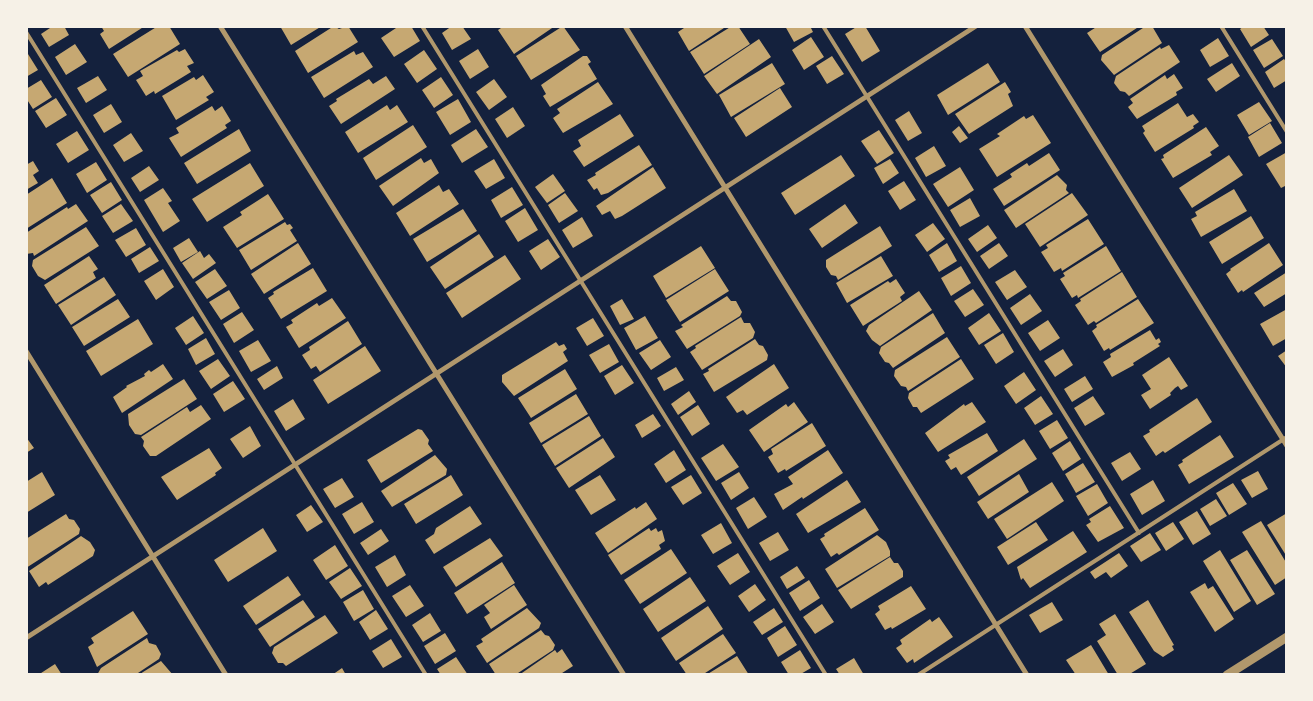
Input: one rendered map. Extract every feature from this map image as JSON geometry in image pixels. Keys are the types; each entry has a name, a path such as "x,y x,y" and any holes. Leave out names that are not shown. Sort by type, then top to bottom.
{"street":[{"path":"220,26 624,675"},
{"path":"625,26 1027,675"},
{"path":"26,638 976,26"},
{"path":"1025,26 1285,439 1287,446"},
{"path":"26,351 226,675"},
{"path":"1227,675 1287,637"}],"lane":[{"path":"422,26 826,675"},
{"path":"823,26 1139,533"},
{"path":"1221,26 1287,132"},
{"path":"26,32 426,675"},
{"path":"918,675 1285,439"}],"building":[{"path":"53,26 64,26 69,35 49,47 41,34"},
{"path":"101,26 145,26 109,49 100,34 104,31"},
{"path":"158,26 169,26 180,44 128,77 113,54"},
{"path":"280,26 322,26 291,45"},
{"path":"334,26 339,29 348,26 358,42 308,73 295,51"},
{"path":"399,26 411,26 420,41 394,57 381,38"},
{"path":"452,26 462,26 471,39 452,50 442,33"},
{"path":"504,26 555,26 514,54 498,30"},
{"path":"563,26 580,50 531,80 516,56"},
{"path":"687,26 727,26 689,51 678,32"},
{"path":"732,26 738,26 750,44 704,74 690,52"},
{"path":"785,26 810,26 813,32 794,42"},
{"path":"858,26 865,26 880,51 862,62 845,34"},
{"path":"1098,26 1140,26 1100,52 1087,33"},
{"path":"1146,26 1152,26 1162,43 1114,75 1101,60 1102,55"},
{"path":"1244,26 1263,26 1269,35 1251,47 1240,29"},
{"path":"811,37 824,57 804,70 792,50"},
{"path":"1218,38 1229,56 1210,67 1200,50"},
{"path":"759,39 771,57 717,94 704,76"},
{"path":"1272,39 1283,56 1264,68 1253,50"},
{"path":"75,44 87,62 66,75 55,57"},
{"path":"1169,45 1180,62 1129,96 1125,92 1120,91 1114,83 1116,76 1160,47 1161,49"},
{"path":"185,49 194,63 187,66 191,72 155,94 154,91 146,96 136,80 143,76 140,71 177,50 179,52"},
{"path":"478,49 489,67 470,79 459,61"},
{"path":"424,50 437,69 417,83 404,64"},
{"path":"354,51 356,55 363,52 373,67 324,98 311,77"},
{"path":"28,54 38,70 26,77 26,55"},
{"path":"583,56 587,56 591,62 588,64 597,79 550,107 543,96 546,94 541,85"},
{"path":"832,56 844,74 827,84 816,66"},
{"path":"1284,59 1287,63 1287,80 1274,88 1265,72"},
{"path":"772,63 785,84 731,117 719,95"},
{"path":"988,63 1000,82 948,115 937,95"},
{"path":"1232,63 1240,76 1216,92 1207,79"},
{"path":"1174,74 1183,88 1176,92 1177,95 1137,119 1128,107 1133,103 1130,99 1165,75 1167,79"},
{"path":"203,75 214,92 206,97 209,100 176,120 162,96 194,77 196,80"},
{"path":"98,76 107,90 86,103 77,88"},
{"path":"386,76 395,89 341,124 329,106 337,101 336,99 369,79 373,84"},
{"path":"441,77 453,95 434,108 422,90"},
{"path":"494,79 507,97 489,110 476,92"},
{"path":"41,80 52,97 33,109 26,98 26,89"},
{"path":"598,82 613,104 563,133 553,118 560,113 557,109"},
{"path":"1005,82 1011,92 1008,94 1013,106 969,134 955,114"},
{"path":"780,88 792,107 746,137 734,118"},
{"path":"56,98 67,115 46,128 35,111"},
{"path":"458,99 471,122 450,135 436,112"},
{"path":"1259,102 1272,121 1249,135 1237,115"},
{"path":"1178,103 1187,117 1193,114 1199,122 1193,126 1194,128 1155,152 1143,133 1145,131 1142,126"},
{"path":"111,104 122,122 104,133 93,115"},
{"path":"387,105 390,110 397,105 408,122 358,153 345,132"},
{"path":"212,106 215,111 222,106 231,121 225,125 227,128 181,157 169,138 179,133 176,128"},
{"path":"513,107 525,126 507,138 495,119"},
{"path":"909,111 922,133 908,141 895,120"},
{"path":"620,114 634,136 584,167 573,151 581,146 578,140"},
{"path":"1033,115 1051,143 997,177 979,149 1000,136 997,134 1024,116 1026,119"},
{"path":"1270,123 1282,143 1259,157 1248,137"},
{"path":"413,125 427,147 376,180 363,158"},
{"path":"959,126 968,138 960,143 952,132"},
{"path":"1206,127 1219,146 1210,152 1212,155 1173,178 1161,159 1164,158 1163,155"},
{"path":"239,129 251,151 197,184 184,163"},
{"path":"476,129 488,147 462,163 451,145"},
{"path":"879,130 894,153 877,164 861,141"},
{"path":"77,131 89,150 68,163 56,144"},
{"path":"131,133 143,151 124,162 113,145"},
{"path":"639,145 652,165 608,193 601,195 597,188 594,190 587,180"},
{"path":"934,146 946,166 926,177 915,158"},
{"path":"1287,152 1287,185 1281,188 1266,164"},
{"path":"1049,153 1060,170 1004,206 993,189 1012,177 1010,174 1027,163 1029,166"},
{"path":"841,155 855,176 795,215 781,193"},
{"path":"1229,155 1243,175 1192,208 1179,188"},
{"path":"421,158 424,163 431,159 439,173 393,206 379,186"},
{"path":"494,159 505,178 486,189 474,171"},
{"path":"890,159 899,173 883,184 874,168"},
{"path":"33,161 39,171 33,175 38,183 26,190 26,165"},
{"path":"96,162 107,180 87,193 76,174"},
{"path":"250,163 264,186 207,222 192,199"},
{"path":"149,166 159,180 140,192 131,178"},
{"path":"653,167 666,188 615,219 610,211 602,215 596,206"},
{"path":"960,167 974,190 948,207 933,184"},
{"path":"553,174 565,191 547,203 535,187"},
{"path":"1057,175 1067,185 1066,190 1069,193 1016,228 1004,210"},
{"path":"52,178 67,203 26,229 26,195"},
{"path":"904,181 916,200 900,210 888,191"},
{"path":"111,182 122,200 102,213 90,195"},
{"path":"439,185 443,192 449,189 459,204 410,236 396,213"},
{"path":"512,187 523,205 501,218 491,200"},
{"path":"163,188 172,201 168,203 180,221 163,232 144,200"},
{"path":"1234,189 1247,211 1201,237 1191,219 1197,216 1195,212"},
{"path":"565,193 578,211 559,223 548,205"},
{"path":"1072,193 1088,215 1040,247 1025,224"},
{"path":"268,194 284,219 237,248 223,227 242,215 240,212"},
{"path":"970,198 980,216 960,227 950,210"},
{"path":"76,204 88,221 34,256 33,253 26,254 26,233 67,207 68,209"},
{"path":"121,204 133,221 113,233 102,216"},
{"path":"845,204 858,223 822,248 809,229"},
{"path":"525,208 538,230 518,242 505,221"},
{"path":"463,209 477,231 427,262 413,239"},
{"path":"1251,216 1264,238 1222,264 1209,242"},
{"path":"582,217 593,236 573,248 562,230"},
{"path":"1088,219 1104,244 1062,271 1061,268 1054,272 1041,252 1048,248 1046,245"},
{"path":"285,222 293,228 290,230 297,241 251,270 239,250"},
{"path":"933,223 945,239 927,252 915,235"},
{"path":"988,225 997,238 977,252 968,239"},
{"path":"880,226 892,246 838,280 836,276 831,275 826,267 826,260"},
{"path":"86,227 99,246 45,280 38,276 32,266 33,260"},
{"path":"136,228 146,245 126,257 115,240"},
{"path":"479,234 494,257 445,289 430,267"},
{"path":"189,238 198,252 181,262 173,248"},
{"path":"548,239 560,257 541,270 529,251"},
{"path":"298,243 311,264 264,294 251,274"},
{"path":"947,243 957,261 939,272 929,255"},
{"path":"999,243 1008,256 989,269 980,256"},
{"path":"1269,243 1283,265 1243,292 1242,290 1238,293 1226,274 1230,269"},
{"path":"701,246 715,268 666,298 653,276"},
{"path":"1106,246 1121,271 1078,298 1077,295 1072,298 1060,279 1065,276 1063,273"},
{"path":"150,247 159,261 139,273 131,259"},
{"path":"200,251 204,258 209,254 216,263 193,279 182,263"},
{"path":"505,255 521,279 462,318 446,293"},
{"path":"89,256 98,269 93,272 96,278 56,304 44,285"},
{"path":"881,256 893,276 847,303 836,283"},
{"path":"961,266 971,283 951,296 941,278"},
{"path":"313,268 327,291 281,319 268,298 274,294 273,292"},
{"path":"163,269 174,287 156,300 144,281"},
{"path":"215,269 227,286 207,299 195,282"},
{"path":"715,269 729,291 680,322 666,300"},
{"path":"1015,270 1027,287 1007,300 995,282"},
{"path":"1122,272 1137,297 1096,323 1094,321 1088,325 1075,305 1081,301 1080,299"},
{"path":"1287,272 1287,293 1264,307 1254,293"},
{"path":"104,277 116,295 71,325 58,305"},
{"path":"896,279 905,293 900,297 902,301 863,326 850,305 888,281 890,283"},
{"path":"973,289 984,305 965,317 954,301"},
{"path":"229,290 240,308 221,320 209,302"},
{"path":"919,291 932,310 880,346 872,340 866,331 869,325"},
{"path":"1030,294 1042,311 1021,325 1010,308"},
{"path":"727,296 731,301 736,301 742,312 740,316 687,349 675,331 683,327 681,325"},
{"path":"332,298 346,318 299,348 286,327 293,323 291,320 317,303 319,306"},
{"path":"118,299 130,317 84,346 72,327"},
{"path":"622,299 634,319 620,325 610,306"},
{"path":"1138,299 1154,323 1110,350 1109,348 1104,351 1092,331 1097,327 1096,325"},
{"path":"1287,309 1287,338 1273,346 1260,324"},
{"path":"242,312 254,330 234,343 223,324"},
{"path":"933,313 945,333 893,368 889,363 885,362 879,353 881,347"},
{"path":"989,313 1001,331 979,345 968,328"},
{"path":"193,316 204,333 186,345 175,328"},
{"path":"645,316 658,338 636,350 624,328"},
{"path":"741,317 744,323 750,323 755,332 753,338 702,370 690,352 696,348 695,346"},
{"path":"593,318 604,336 587,346 576,328"},
{"path":"138,319 153,344 101,376 86,351"},
{"path":"1048,320 1060,338 1040,351 1028,333"},
{"path":"348,321 362,344 320,372 316,366 311,369 302,355 310,350 309,347"},
{"path":"1150,330 1156,340 1159,338 1161,342 1158,344 1160,346 1133,363 1134,365 1112,377 1103,362 1111,357 1110,354"},
{"path":"1003,333 1014,352 996,364 984,345"},
{"path":"947,337 960,357 908,391 906,387 901,386 894,376 895,370"},
{"path":"206,338 215,354 196,365 188,349"},
{"path":"755,339 759,345 763,346 768,355 767,360 714,392 703,374"},
{"path":"258,340 271,361 251,372 239,351"},
{"path":"660,340 671,357 651,370 639,353"},
{"path":"556,342 559,346 564,344 567,349 563,352 568,361 514,396 502,382 502,375"},
{"path":"609,344 619,362 600,373 589,355"},
{"path":"365,346 381,371 328,404 313,380"},
{"path":"1063,349 1073,365 1055,377 1044,361"},
{"path":"1287,350 1287,368 1278,356"},
{"path":"1169,357 1188,386 1181,390 1178,386 1170,393 1171,395 1150,409 1141,395 1151,389 1142,375"},
{"path":"218,359 230,376 211,389 199,371"},
{"path":"961,359 974,379 921,413 917,407 913,407 908,398 909,393"},
{"path":"163,364 173,379 122,413 113,397 126,386 145,376 144,374 149,370 151,372"},
{"path":"774,364 789,388 747,415 743,410 737,413 726,397"},
{"path":"622,365 634,383 615,395 604,376"},
{"path":"277,366 283,378 264,390 257,379"},
{"path":"676,367 684,380 664,391 657,378"},
{"path":"565,369 577,389 531,418 518,398"},
{"path":"1024,372 1036,390 1016,404 1004,386"},
{"path":"1085,376 1093,389 1072,402 1064,389"},
{"path":"184,379 197,399 141,435 135,434 129,425 128,414"},
{"path":"233,381 245,399 224,412 213,394"},
{"path":"689,391 696,402 678,415 671,404"},
{"path":"576,394 588,414 541,443 529,423"},
{"path":"1041,396 1053,414 1035,425 1024,408"},
{"path":"1093,396 1105,414 1085,426 1074,408"},
{"path":"1197,398 1212,422 1165,453 1163,451 1156,456 1143,436"},
{"path":"293,399 305,419 286,431 274,411"},
{"path":"794,402 808,422 764,452 749,430 786,404 788,407"},
{"path":"972,402 986,422 938,452 925,433 964,404 965,406"},
{"path":"201,405 211,419 156,456 150,456 143,446 144,441 141,437 187,407 190,412"},
{"path":"698,405 710,424 692,436 680,417"},
{"path":"653,414 661,426 642,438 635,425"},
{"path":"589,416 601,436 555,466 542,445"},
{"path":"1057,420 1068,438 1050,449 1039,431"},
{"path":"812,423 826,446 786,471 785,469 778,473 768,457 773,454 771,449"},
{"path":"250,426 261,446 243,458 230,439"},
{"path":"418,429 422,430 429,440 428,444 433,451 381,483 367,460"},
{"path":"987,433 998,451 961,475 956,467 951,470 945,461 950,458 948,455"},
{"path":"1220,435 1234,457 1189,484 1178,465 1183,462 1182,460"},
{"path":"26,437 34,448 26,453"},
{"path":"603,438 615,457 569,488 556,468"},
{"path":"1024,439 1037,459 979,496 967,477"},
{"path":"1070,441 1081,459 1063,471 1052,453"},
{"path":"723,444 739,467 716,481 701,458"},
{"path":"209,448 222,468 215,473 216,475 177,500 161,477"},
{"path":"674,450 686,470 666,483 654,464"},
{"path":"828,450 843,473 783,510 774,494 793,484 788,477"},
{"path":"1130,452 1141,469 1122,481 1111,463"},
{"path":"435,455 447,469 446,475 392,507 381,491"},
{"path":"1083,463 1095,482 1076,493 1065,474"},
{"path":"1258,471 1268,489 1252,498 1241,480"},
{"path":"42,472 55,495 26,513 26,482"},
{"path":"739,472 749,488 731,500 721,483"},
{"path":"1019,474 1029,492 988,519 977,502"},
{"path":"451,475 463,495 416,524 404,504"},
{"path":"600,475 616,500 591,515 575,490"},
{"path":"691,475 702,493 683,505 671,487"},
{"path":"342,478 354,497 335,508 323,489"},
{"path":"847,480 861,502 808,533 796,514"},
{"path":"1153,480 1165,501 1142,515 1130,494"},
{"path":"1052,482 1064,501 1007,539 994,519"},
{"path":"1233,483 1247,504 1229,515 1216,493"},
{"path":"1097,484 1108,503 1088,516 1076,496"},
{"path":"754,497 767,517 748,529 736,508"},
{"path":"1216,499 1227,516 1210,526 1200,509"},
{"path":"362,502 374,522 354,534 342,514"},
{"path":"646,502 657,519 608,553 595,533"},
{"path":"311,505 323,522 307,532 296,515"},
{"path":"470,506 482,524 434,554 425,540 434,534 436,528"},
{"path":"1110,506 1124,528 1098,542 1086,525 1091,522 1089,519"},
{"path":"865,508 879,530 839,555 837,553 831,557 820,539 825,536 824,534"},
{"path":"1197,511 1211,534 1193,545 1179,522"},
{"path":"1287,513 1287,557 1267,525"},
{"path":"66,514 69,519 74,520 80,529 79,534 26,568 26,539"},
{"path":"1261,521 1287,564 1287,577 1275,585 1242,532"},
{"path":"1036,522 1048,540 1008,565 997,547"},
{"path":"1173,522 1184,539 1166,551 1155,533"},
{"path":"721,523 732,543 713,554 701,535"},
{"path":"263,528 277,551 228,582 214,560"},
{"path":"649,528 651,531 656,528 658,532 662,530 665,541 659,545 661,549 621,575 608,555"},
{"path":"381,529 389,541 368,555 360,543"},
{"path":"1073,531 1087,552 1030,588 1023,578 1021,580 1017,567"},
{"path":"778,532 789,550 770,561 759,543"},
{"path":"1150,533 1161,550 1141,562 1130,546"},
{"path":"877,535 886,542 890,556 837,588 825,569"},
{"path":"81,536 90,542 95,550 93,556 48,585 46,582 39,587 29,571"},
{"path":"490,538 503,556 456,587 443,567"},
{"path":"335,545 348,566 326,580 313,560"},
{"path":"671,549 687,573 640,604 624,580"},
{"path":"1220,550 1251,601 1234,612 1203,561"},
{"path":"1247,550 1275,594 1257,605 1230,560"},
{"path":"738,553 750,572 730,585 717,566"},
{"path":"1119,553 1128,566 1111,578 1106,572 1095,579 1090,572"},
{"path":"395,555 406,575 387,587 375,567"},
{"path":"890,557 894,563 898,563 903,571 903,577 851,609 838,590"},
{"path":"502,562 515,583 467,614 454,593"},
{"path":"797,566 805,578 787,589 780,577"},
{"path":"350,568 362,586 341,599 329,582"},
{"path":"288,576 301,595 256,625 243,606"},
{"path":"690,577 706,601 658,632 643,609"},
{"path":"809,580 820,598 800,611 789,593"},
{"path":"1205,583 1208,589 1213,586 1234,619 1215,632 1190,592"},
{"path":"755,584 766,600 749,612 738,596"},
{"path":"410,585 424,606 406,617 392,596"},
{"path":"514,585 527,605 491,629 484,617 490,613 484,605"},
{"path":"911,586 926,609 892,629 891,627 885,630 875,614 880,610 878,606"},
{"path":"363,590 374,609 354,621 343,602"},
{"path":"303,600 315,617 270,647 258,629"},
{"path":"1148,600 1174,645 1172,646 1174,650 1163,657 1154,651 1129,612"},
{"path":"1052,602 1063,620 1040,633 1029,615"},
{"path":"822,604 834,622 815,634 803,617"},
{"path":"708,606 723,629 676,661 661,638"},
{"path":"527,608 541,623 539,628 487,663 476,646 483,642 481,639"},
{"path":"774,608 783,622 762,635 753,622"},
{"path":"376,610 388,629 370,640 359,622"},
{"path":"133,611 148,634 97,667 88,647 94,643 91,638"},
{"path":"430,613 441,631 423,642 412,625"},
{"path":"1115,614 1146,664 1128,675 1118,675 1097,641 1106,635 1099,624"},
{"path":"325,615 338,633 286,666 283,663 278,663 272,653 274,647"},
{"path":"939,617 953,637 914,663 913,659 907,663 896,648 902,644 900,640 930,619 932,622"},
{"path":"785,626 797,645 778,657 767,638"},
{"path":"541,630 545,635 549,636 555,645 553,650 515,675 496,675 489,664"},
{"path":"445,633 456,651 435,664 424,646"},
{"path":"723,634 736,653 702,675 687,675 679,663"},
{"path":"147,638 149,643 156,645 161,654 159,659 135,675 97,675 101,668"},
{"path":"391,639 402,657 383,668 372,651"},
{"path":"1091,645 1109,675 1076,675 1066,660"},
{"path":"562,649 573,666 559,675 519,675 555,650 557,653"},
{"path":"800,650 811,668 799,675 789,675 781,662"},
{"path":"737,656 749,675 706,675"},
{"path":"456,657 468,675 441,675 437,669"},
{"path":"854,658 864,675 840,675 836,669"},
{"path":"161,661 173,675 139,675 143,672"},
{"path":"55,664 62,675 38,675"},
{"path":"342,668 346,675 332,675"}]}
